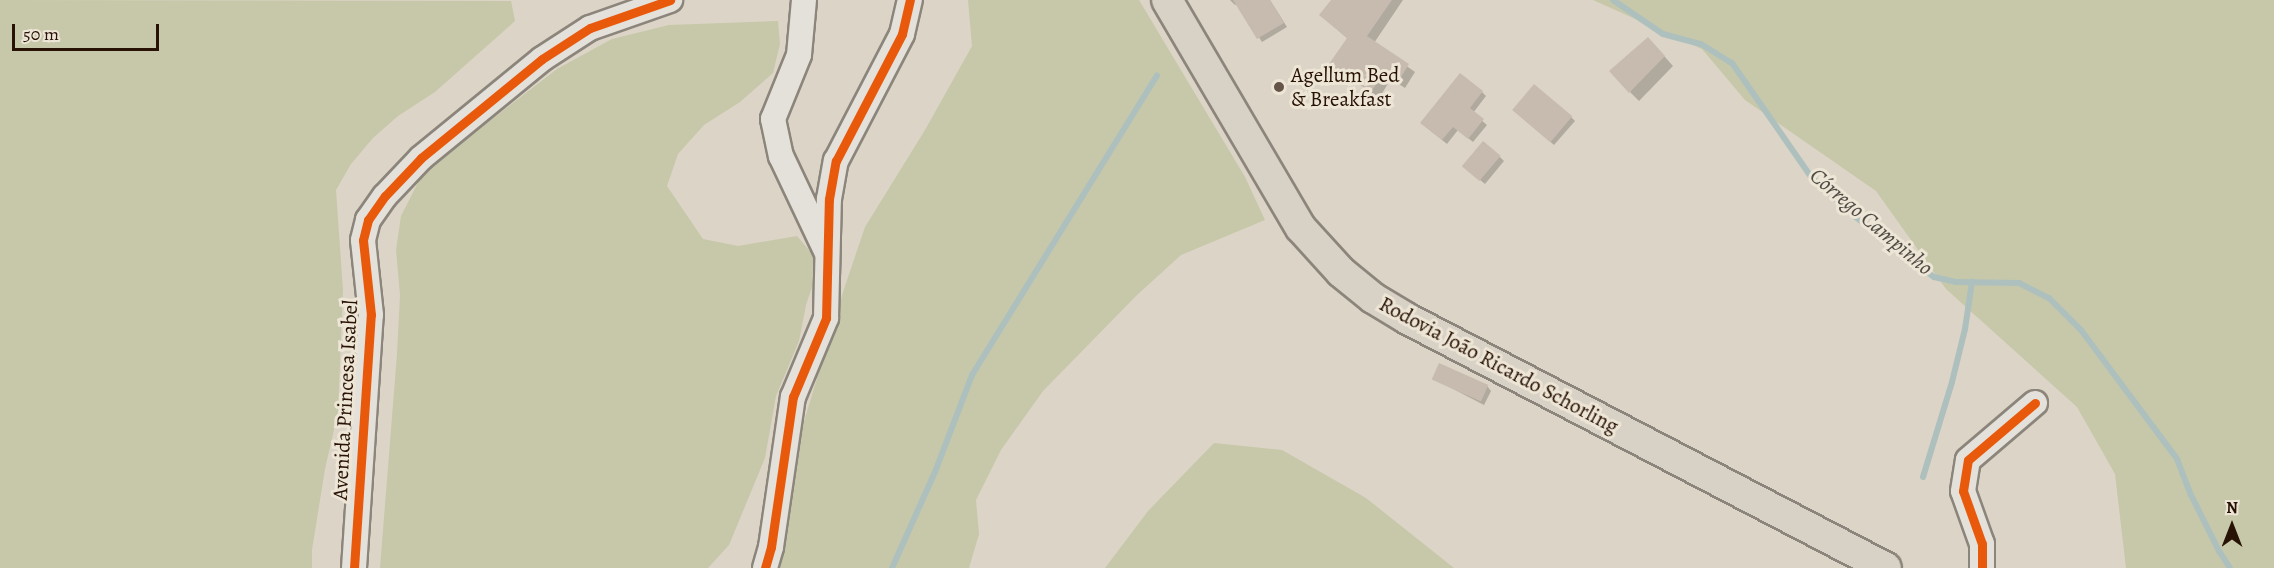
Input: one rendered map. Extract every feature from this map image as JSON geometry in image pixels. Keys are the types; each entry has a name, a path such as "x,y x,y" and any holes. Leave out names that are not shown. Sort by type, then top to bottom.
{"main road":[{"name":"Rodovia João Ricardo Schorling","path":"1167,0 1301,228 1341,272 1373,298 1406,318 1886,568"}],"street":[{"name":"Avenida Princesa Isabel","path":"354,568 371,315 363,240 368,220 385,196 421,158 543,59 590,28 670,0"},
{"path":"804,0 799,55 773,119 781,156 827,253"},
{"path":"765,568 771,547 794,397 826,318 829,279 827,253 829,199 836,161 902,33 910,0"},
{"path":"1982,568 1982,544 1963,491 1968,460 2036,403"}],"green space":[{"path":"0,0 511,1 515,21 435,92 398,116 373,138 351,164 336,190 343,290 338,412 325,469 312,550 312,568 0,568"},
{"path":"968,0 1139,0 1245,177 1265,220 1181,255 1137,295 1043,391 1001,450 976,500 979,534 969,568 780,568 795,451 845,286 865,227 925,130 972,46"},
{"path":"1593,0 2274,0 2274,568 2126,568 2115,474 2077,407 1946,289 1876,191 1745,100 1702,49"},
{"path":"778,21 780,44 773,73 740,102 704,125 678,154 667,186 703,239 738,246 797,236 820,263 806,305 799,341 776,396 765,458 729,545 708,568 380,568 400,295 396,250 401,216 428,163 487,123 557,69 612,39 669,25"},
{"path":"1214,443 1282,450 1366,498 1454,568 1105,568 1148,511"}],"building":[{"path":"1233,0 1270,0 1284,23 1257,39"},
{"path":"1331,0 1392,0 1367,36 1409,64 1398,82 1384,73 1371,92 1329,64 1347,38 1319,15"},
{"path":"1648,37 1665,56 1629,93 1609,71"},
{"path":"1460,73 1483,91 1470,108 1484,119 1468,139 1453,127 1442,140 1420,123"},
{"path":"1534,84 1572,116 1550,142 1512,110"},
{"path":"1483,141 1501,156 1479,181 1462,166"},
{"path":"1439,363 1488,385 1481,401 1432,379"}],"waterway":[{"name":"Córrego Campinho","path":"1613,0 1663,34 1701,44 1732,63 1812,178 1856,217 1934,277 1956,282 2019,283 2049,298 2081,330 2177,459 2191,495 2230,568"},
{"path":"892,568 935,472 972,375 1157,76"},
{"path":"1923,477 1952,382 1965,329 1972,282"}],"cycle path":[{"path":"354,568 371,315 363,240 368,220 385,196 421,158 542,59 590,28 670,0"},
{"path":"765,568 771,547 793,397 826,318 829,199 836,161 902,34 910,0"},
{"path":"1982,568 1982,544 1963,491 1968,460 2035,403"}],"place":[{"name":"Agellum Bed & Breakfast","path":"1279,87"}]}
